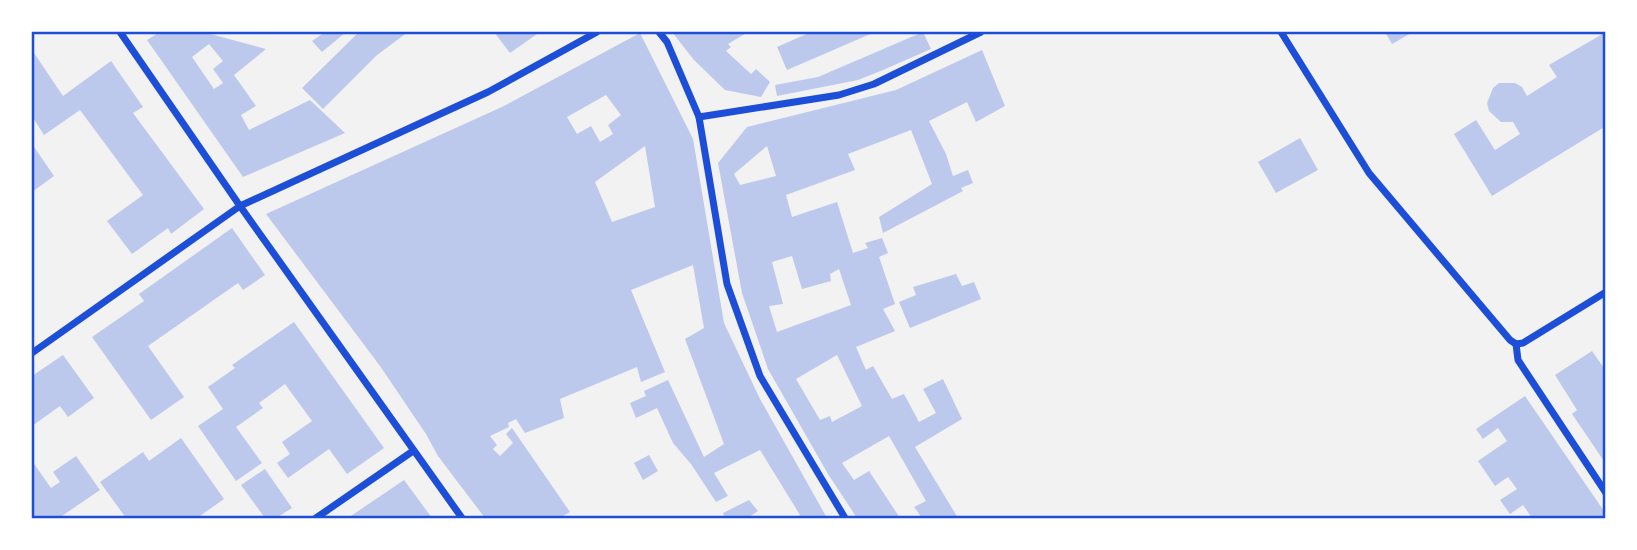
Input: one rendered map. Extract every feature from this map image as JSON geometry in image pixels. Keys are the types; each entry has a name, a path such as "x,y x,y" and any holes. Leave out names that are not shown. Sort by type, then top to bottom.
{"street":[{"path":"120,32 462,519"},
{"path":"32,353 240,206 488,92 597,32"},
{"path":"660,32 667,42 699,117 727,284 760,376 845,519"},
{"path":"699,117 839,95 874,84 981,32"},
{"path":"1281,32 1369,173 1510,340 1516,344 1524,343 1605,292"},
{"path":"1516,344 1521,366 1605,493"},
{"path":"316,519 413,451"}],"building":[{"path":"160,32 203,32 266,49 234,75 256,106 241,115 249,130 310,100 345,133 243,177 147,40","holes":["209,44 223,61 213,69 223,83 214,89 192,57"]},
{"path":"325,32 346,32 322,52 312,41"},
{"path":"359,32 408,32 377,55 323,109 302,88"},
{"path":"494,32 540,32 510,53"},
{"path":"672,32 748,32 728,44 731,47 726,51 751,74 756,69 770,82 761,97 725,90 694,60"},
{"path":"811,32 875,32 787,70 777,47"},
{"path":"923,32 931,49 858,80 777,96 775,85 818,77"},
{"path":"1385,32 1413,32 1392,44"},
{"path":"1606,32 1606,126 1492,196 1454,134 1476,120 1495,150 1520,134 1513,122 1501,122 1489,111 1487,103 1493,88 1499,83 1515,83 1522,87 1527,96 1557,77 1549,65"},
{"path":"640,33 693,139 724,323 760,399 827,518 795,518 800,515 760,450 714,473 728,496 716,502 691,464 673,443 657,408 636,418 630,403 646,396 644,391 668,380 704,457 724,444 685,339 704,328 693,265 631,290 665,372 641,382 637,367 560,399 564,418 525,433 516,419 508,423 509,427 490,436 497,445 493,449 500,456 513,443 506,434 512,428 570,512 559,518 485,518 438,456 380,366 266,214 504,106","holes":["606,95 621,115 608,125 613,134 600,142 591,126 577,134 567,117","645,146 655,207 612,222 595,182"]},
{"path":"32,50 63,96 111,61 143,107 133,113 204,209 171,234 168,228 132,254 107,221 143,195 80,110 44,135 32,116"},
{"path":"982,50 1005,106 976,122 967,102 929,121 946,154 953,176 968,170 973,183 961,188 963,191 883,233 879,217 932,184 911,130 848,154 855,170 786,195 792,217 837,202 853,253 868,248 865,243 882,238 888,253 879,257 895,304 883,309 895,331 856,347 866,370 873,366 892,399 904,394 919,422 936,413 923,389 943,379 962,419 915,447 958,518 922,518 914,507 926,501 889,436 842,463 854,480 869,471 900,518 857,518 828,474 768,369 742,293 718,163 747,127 896,90","holes":["767,146 776,176 740,185 734,174","792,256 802,289 831,281 830,274 839,269 851,305 777,332 769,306 783,304 772,262","837,355 862,406 832,422 830,416 820,420 796,379"]},
{"path":"1300,138 1318,170 1276,193 1258,162"},
{"path":"32,144 54,176 32,192"},
{"path":"232,228 265,275 243,290 238,283 148,346 184,397 151,420 92,337 144,301 139,294"},
{"path":"956,274 962,286 974,282 981,299 910,328 899,302 916,295 913,287"},
{"path":"294,322 384,448 347,474 329,449 288,478 277,463 290,454 282,442 312,421 285,384 259,403 263,408 236,427 262,463 236,481 198,426 223,409 208,387 235,368 232,365"},
{"path":"1592,351 1606,371 1606,464 1572,414 1577,410 1555,375"},
{"path":"63,355 94,398 68,417 60,406 32,426 32,376"},
{"path":"1525,396 1606,514 1606,518 1532,518 1523,505 1510,514 1500,500 1517,489 1508,477 1495,486 1478,461 1507,441 1498,428 1483,439 1476,429"},
{"path":"181,438 224,499 197,518 126,518 100,482 143,452 149,461"},
{"path":"649,455 658,471 643,480 634,463"},
{"path":"76,456 100,490 59,518 32,518 32,461 51,488 60,482 53,472"},
{"path":"265,469 292,508 276,518 265,518 241,485"},
{"path":"404,480 432,518 348,518"},
{"path":"749,500 758,511 750,518 725,518 723,513"}]}
